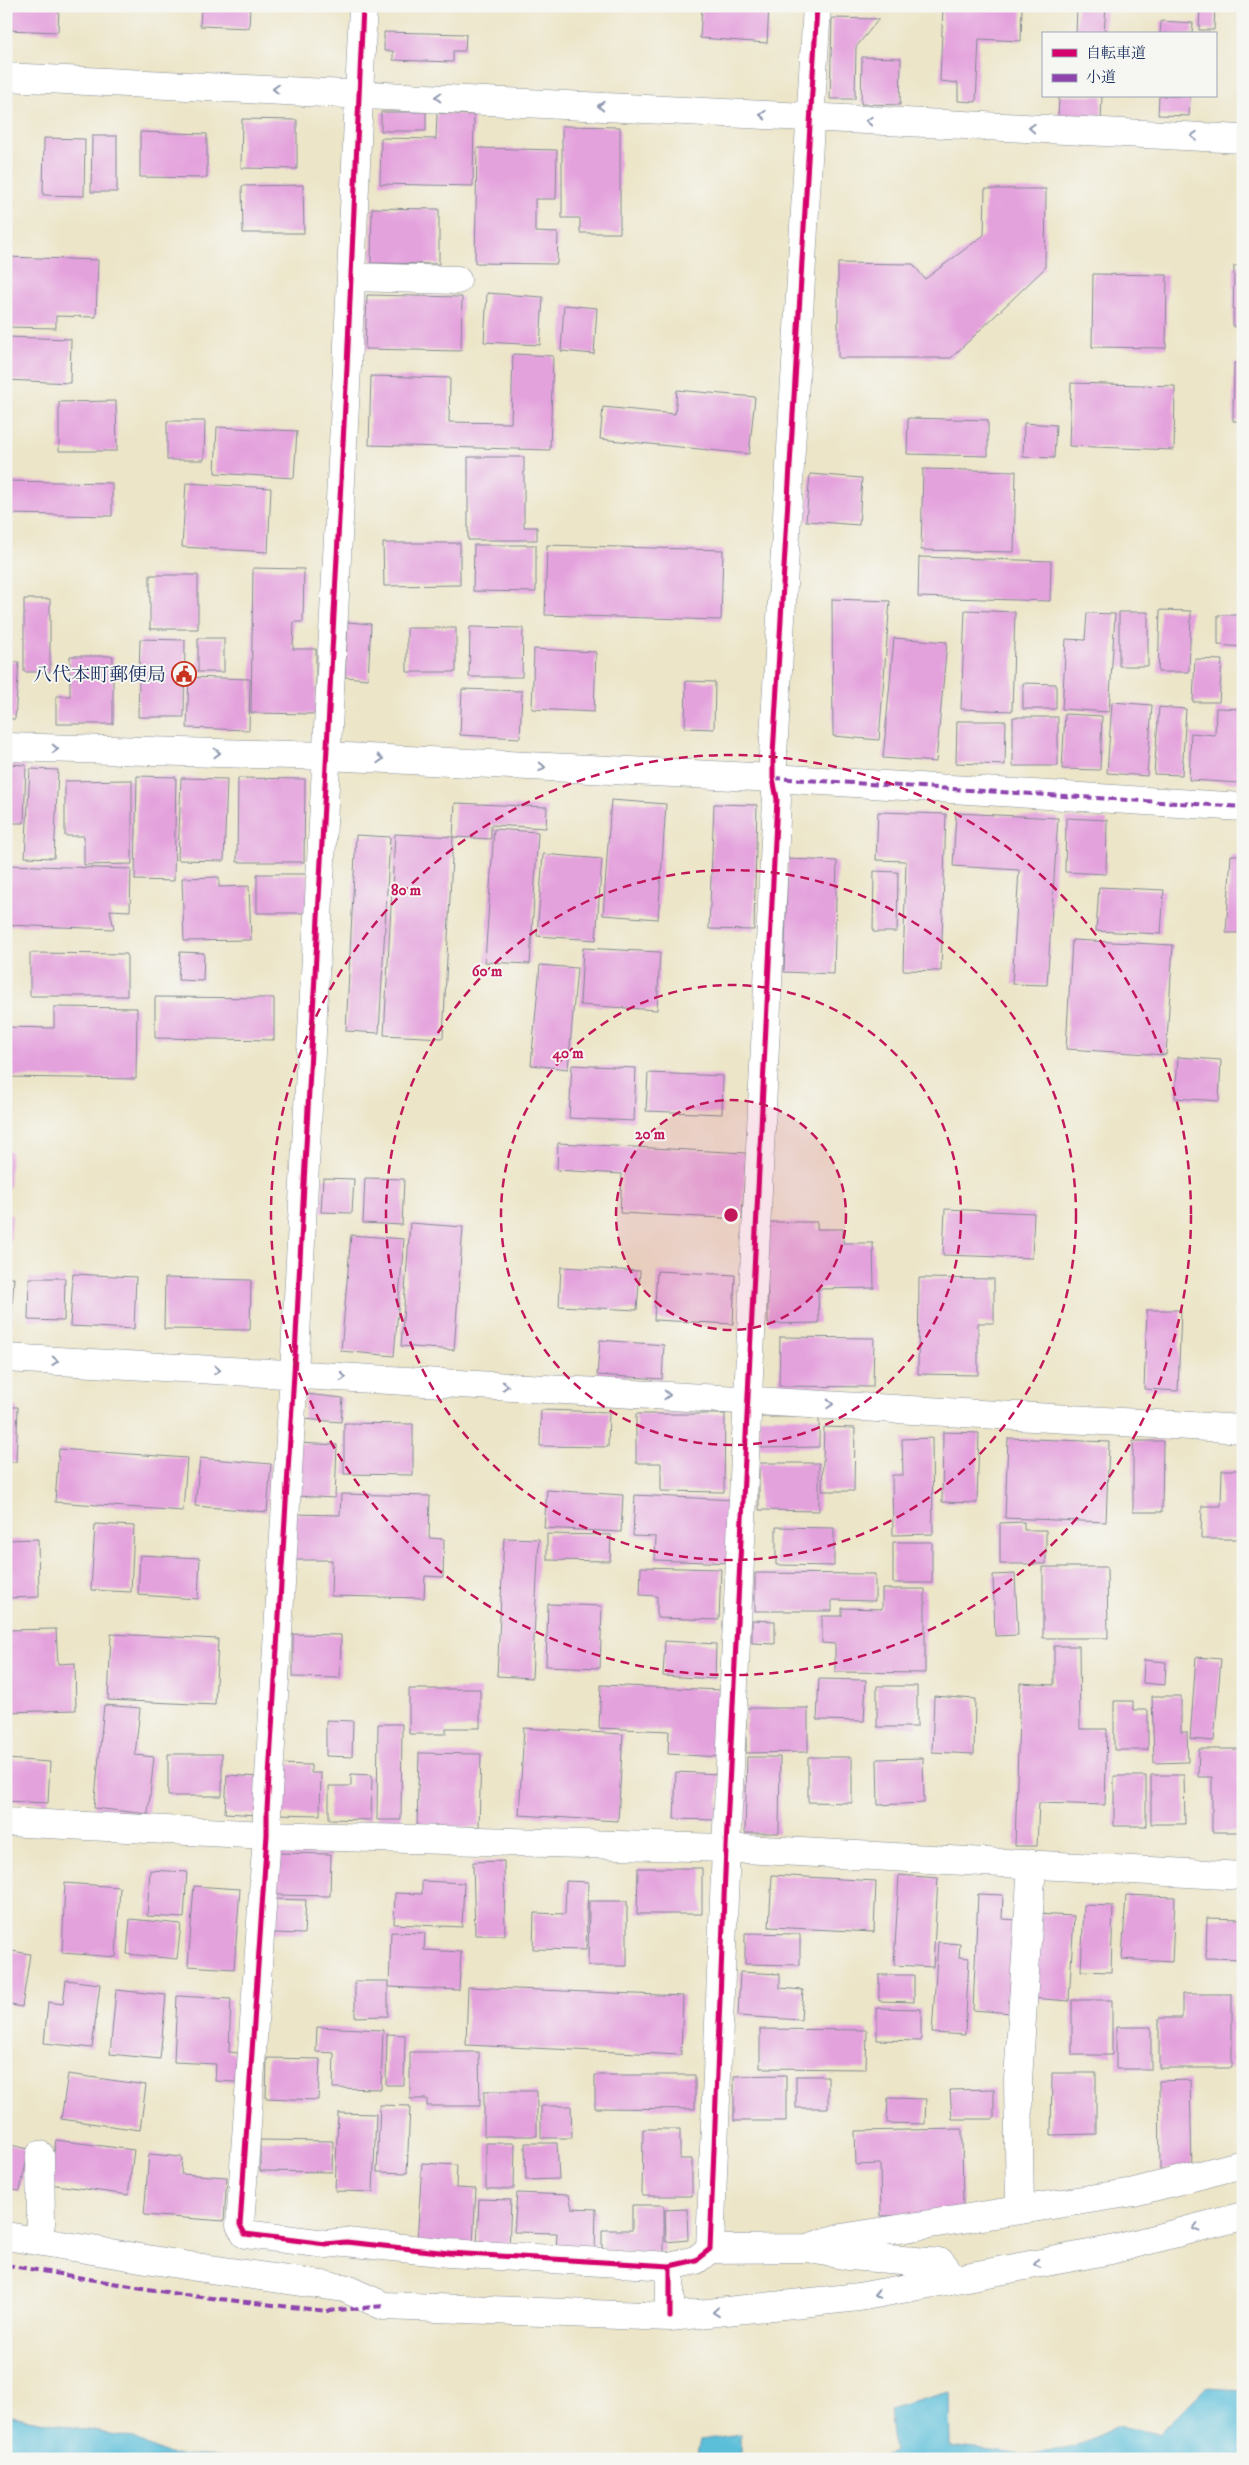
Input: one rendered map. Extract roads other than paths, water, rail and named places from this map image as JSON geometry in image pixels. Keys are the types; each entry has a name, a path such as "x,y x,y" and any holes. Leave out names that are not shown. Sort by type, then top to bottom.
{"street":[{"path":"363,6 351,277 294,1374 267,1809 267,1835 240,2225 245,2234 326,2244 346,2242 430,2249 449,2253 670,2266 696,2260 710,2249 807,2248 849,2256 942,2263 954,2279"},
{"path":"710,2249 726,1848 778,799 773,778 817,6"},
{"path":"6,77 358,92 812,118 1243,139"},
{"path":"351,277 457,280"},
{"path":"6,747 326,756 773,778 1243,807"},
{"path":"6,1358 1243,1429"},
{"path":"6,1822 267,1835 726,1848 1243,1876"},
{"path":"1020,2210 1018,2080 1032,1864"},
{"path":"38,2241 41,2223 40,2155"},
{"path":"807,2248 835,2239 1134,2192 1243,2164"},
{"path":"6,2236 344,2288 384,2306 670,2317 859,2297 1111,2250 1243,2216"},
{"path":"670,2266 670,2317"}],"water":[{"path":"1205,2388 1243,2390 1243,2459 874,2459 894,2452 889,2409 949,2392 950,2446 1025,2455 1074,2447 1118,2426 1159,2434"},
{"path":"6,2415 132,2438 169,2455 268,2458 308,2452 420,2459 6,2459"},
{"path":"741,2434 741,2459 696,2459 700,2440"}],"place":[{"name":"八代本町郵便局","path":"184,674"}]}
